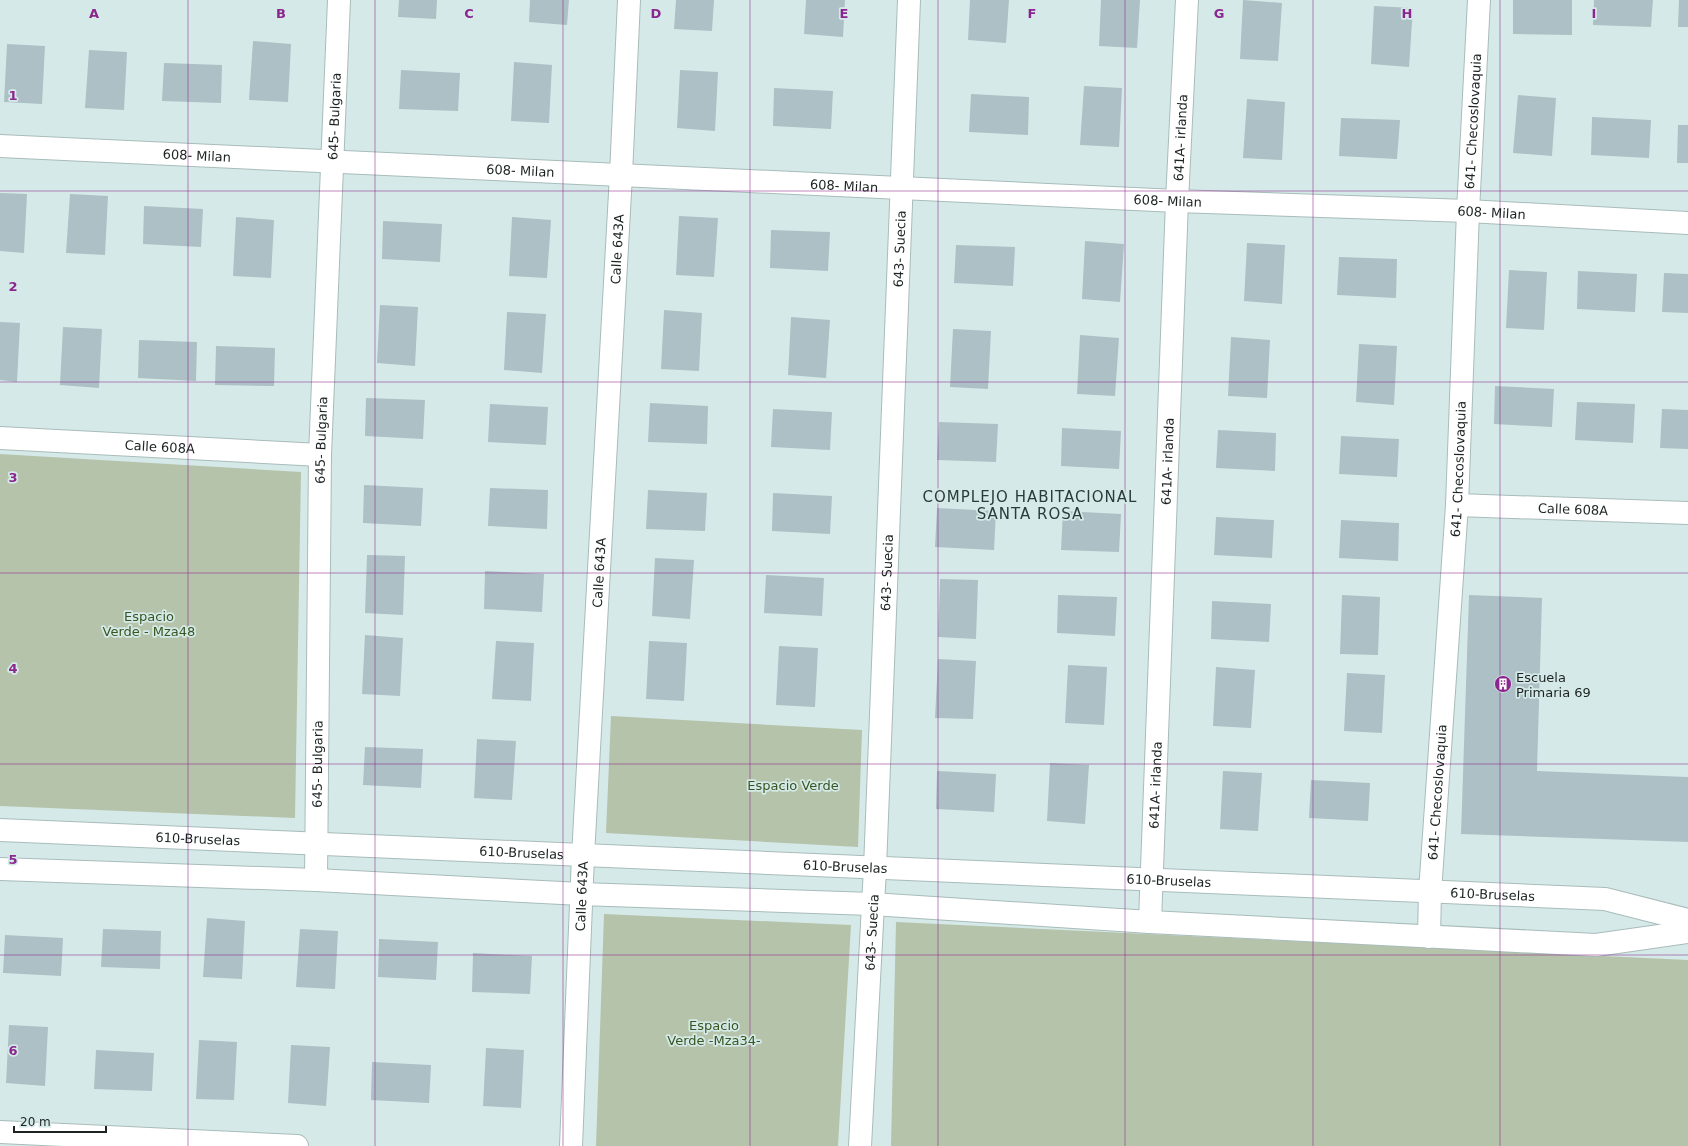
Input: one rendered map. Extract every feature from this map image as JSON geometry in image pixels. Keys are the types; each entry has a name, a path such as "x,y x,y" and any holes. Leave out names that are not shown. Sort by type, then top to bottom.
{"street":[{"name":"645- Bulgaria","path":"316,880 320,455 339,0"},
{"name":"Calle 643A","path":"571,1146 581,894 621,175 629,0"},
{"name":"643- Suecia","path":"860,1146 875,868 909,0"},
{"name":"641A- irlanda","path":"1150,922 1177,201 1187,0"},
{"name":"641- Checoslovaquia","path":"1429,937 1430,892 1457,505 1468,211 1479,0"},
{"name":"608- Milan","path":"0,146 901,189 1177,201 1468,211 1688,223"},
{"name":"Calle 608A","path":"0,438 320,455"},
{"name":"Calle 608A","path":"1457,505 1688,513"},
{"name":"610-Bruselas","path":"0,830 1605,899 1688,920"},
{"path":"0,869 316,880 581,894 872,904 1150,922 1596,945 1688,932"},
{"path":"0,1132 298,1146"}],"green space":[{"name":"Espacio Verde - Mza48","path":"0,454 301,472 295,818 0,806"},
{"name":"Espacio Verde","path":"611,716 862,730 858,847 606,833"},
{"name":"Espacio Verde -Mza34-","path":"604,914 851,925 838,1146 596,1146"},
{"path":"896,922 1688,960 1688,1146 891,1146"}],"building":[{"path":"399,0 437,0 436,19 398,17"},
{"path":"530,0 569,0 567,25 529,22"},
{"path":"676,0 714,0 712,31 674,29"},
{"path":"806,0 845,0 843,37 804,34"},
{"path":"970,0 1009,0 1006,43 968,40"},
{"path":"1101,0 1140,0 1137,48 1099,46"},
{"path":"1243,0 1282,3 1278,61 1240,59"},
{"path":"1513,0 1572,0 1572,35 1513,34"},
{"path":"1594,0 1653,0 1651,27 1593,25"},
{"path":"1679,0 1688,0 1688,27 1678,27"},
{"path":"1374,6 1413,8 1409,67 1371,64"},
{"path":"253,41 291,44 288,102 249,100"},
{"path":"7,44 45,46 42,104 4,102"},
{"path":"89,50 127,52 124,110 85,108"},
{"path":"514,62 552,65 549,123 511,121"},
{"path":"164,63 222,65 221,103 162,101"},
{"path":"401,70 460,73 458,111 399,109"},
{"path":"680,70 718,72 715,131 677,128"},
{"path":"1084,86 1122,88 1119,147 1080,145"},
{"path":"774,88 833,91 831,129 773,126"},
{"path":"971,94 1029,97 1028,135 969,132"},
{"path":"1518,95 1556,98 1552,156 1513,153"},
{"path":"1247,99 1285,102 1282,160 1243,158"},
{"path":"1592,117 1651,120 1649,158 1591,155"},
{"path":"1341,118 1400,120 1397,159 1339,156"},
{"path":"1678,125 1688,125 1688,163 1677,163"},
{"path":"0,193 27,194 24,253 0,251"},
{"path":"70,194 108,196 105,255 66,253"},
{"path":"144,206 203,209 201,247 143,244"},
{"path":"679,216 718,218 714,277 676,275"},
{"path":"236,217 274,220 271,278 233,276"},
{"path":"512,217 551,220 547,278 509,276"},
{"path":"383,221 442,224 440,262 382,259"},
{"path":"771,230 830,232 828,271 770,268"},
{"path":"1085,241 1124,244 1120,302 1082,299"},
{"path":"1247,243 1285,245 1282,304 1244,301"},
{"path":"956,245 1015,247 1013,286 954,283"},
{"path":"1339,257 1397,259 1396,298 1337,295"},
{"path":"1509,270 1547,272 1544,330 1506,328"},
{"path":"1578,271 1637,274 1635,312 1577,309"},
{"path":"1664,273 1688,274 1688,313 1662,312"},
{"path":"380,305 418,307 415,366 377,363"},
{"path":"664,310 702,313 699,371 661,369"},
{"path":"507,312 546,314 542,373 504,370"},
{"path":"791,317 830,320 826,378 788,375"},
{"path":"0,322 20,323 17,382 0,380"},
{"path":"63,327 102,329 99,388 60,385"},
{"path":"953,329 991,331 988,389 950,387"},
{"path":"1080,335 1119,338 1115,396 1077,394"},
{"path":"1231,337 1270,340 1267,398 1228,396"},
{"path":"139,340 197,342 196,381 138,378"},
{"path":"1359,344 1397,346 1394,405 1356,402"},
{"path":"216,346 275,348 274,386 215,385"},
{"path":"1495,386 1554,389 1552,427 1494,424"},
{"path":"366,398 425,400 423,439 365,436"},
{"path":"1577,402 1635,404 1633,443 1575,440"},
{"path":"650,403 708,406 707,444 648,442"},
{"path":"490,404 548,407 546,445 488,442"},
{"path":"773,409 832,412 830,450 771,447"},
{"path":"1662,409 1688,410 1688,449 1660,448"},
{"path":"939,422 998,424 996,462 937,460"},
{"path":"1062,428 1121,431 1119,469 1061,466"},
{"path":"1218,430 1276,433 1275,471 1216,468"},
{"path":"1341,436 1399,439 1397,477 1339,474"},
{"path":"364,485 423,488 421,526 363,523"},
{"path":"490,488 548,490 547,529 488,526"},
{"path":"648,490 707,493 705,531 646,529"},
{"path":"773,493 832,496 830,534 772,531"},
{"path":"937,508 996,511 994,550 935,547"},
{"path":"1063,511 1121,514 1119,552 1061,550"},
{"path":"1216,517 1274,520 1272,558 1214,555"},
{"path":"1341,520 1399,523 1398,561 1339,558"},
{"path":"367,555 405,556 403,615 365,613"},
{"path":"655,558 694,560 690,619 652,616"},
{"path":"485,571 544,574 542,612 484,609"},
{"path":"766,575 824,578 822,616 764,613"},
{"path":"940,579 978,580 976,639 938,637"},
{"path":"1058,595 1117,597 1115,636 1057,633"},
{"path":"1342,595 1380,597 1378,655 1340,654"},
{"name":"Escuela Primaria 69","path":"1469,595 1542,598 1537,771 1688,777 1688,842 1461,834"},
{"path":"1212,601 1271,604 1269,642 1211,639"},
{"path":"365,635 403,638 400,696 362,694"},
{"path":"496,641 534,643 531,701 492,699"},
{"path":"649,641 687,643 684,701 646,699"},
{"path":"779,646 818,648 815,707 776,705"},
{"path":"938,659 976,661 973,719 935,718"},
{"path":"1068,665 1107,667 1104,725 1065,723"},
{"path":"1216,667 1255,670 1251,728 1213,726"},
{"path":"1347,673 1385,675 1382,733 1344,731"},
{"path":"477,739 516,741 512,800 474,798"},
{"path":"365,747 423,749 421,788 363,785"},
{"path":"1050,763 1089,765 1085,824 1047,821"},
{"path":"937,771 996,774 994,812 936,809"},
{"path":"1223,771 1262,773 1258,831 1220,829"},
{"path":"1311,780 1370,783 1368,821 1309,818"},
{"path":"207,918 245,921 242,979 203,977"},
{"path":"103,929 161,931 160,969 101,967"},
{"path":"300,929 338,931 335,989 296,987"},
{"path":"5,935 63,938 61,976 3,973"},
{"path":"379,939 438,942 436,980 378,977"},
{"path":"473,953 532,956 530,994 472,992"},
{"path":"9,1025 48,1027 45,1086 6,1083"},
{"path":"199,1040 237,1042 234,1100 196,1099"},
{"path":"291,1045 330,1047 326,1106 288,1103"},
{"path":"486,1048 524,1050 521,1108 483,1106"},
{"path":"96,1050 154,1053 152,1091 94,1089"},
{"path":"372,1062 431,1065 429,1103 371,1100"}],"place":[{"name":"Escuela Primaria 69","path":"1503,684"}],"district":[{"name":"COMPLEJO HABITACIONAL SANTA ROSA","path":"1030,506"}]}
